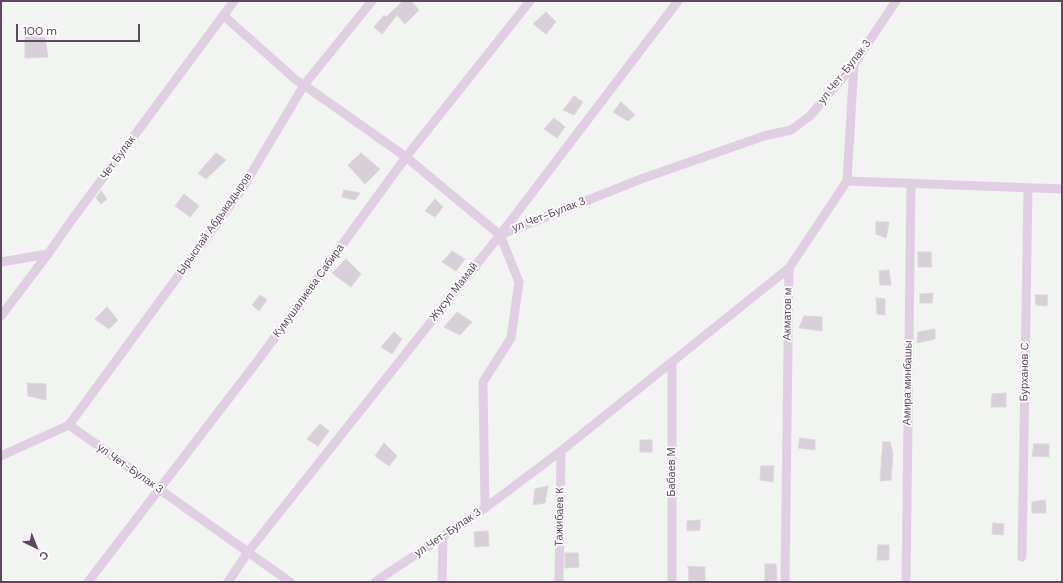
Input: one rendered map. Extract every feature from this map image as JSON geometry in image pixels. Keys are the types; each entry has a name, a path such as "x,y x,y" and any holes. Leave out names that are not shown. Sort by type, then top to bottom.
{"street":[{"name":"Чет Булак","path":"1,316 234,1"},
{"name":"Ырыспай Абдыкадыров","path":"69,425 242,189 304,85 372,1"},
{"name":"Кумушалиева Сабира","path":"88,582 259,359 406,157 530,1"},
{"name":"Жусуп Мамай","path":"228,582 248,552 500,234 678,1"},
{"name":"ул Чет-Булак 3","path":"375,582 485,508 483,382 511,338 520,282 500,234 649,176 764,136 791,130 810,116 854,64 896,1"},
{"path":"223,15 296,80 406,157 500,234"},
{"path":"485,508 561,451 789,268 847,181 854,64"},
{"path":"847,181 1062,189"},
{"name":"Амира минбашы","path":"906,582 911,183"},
{"name":"Бурханов С","path":"1022,557 1028,188"},
{"path":"1,262 48,254"},
{"name":"Акматов м","path":"785,582 789,268"},
{"name":"Бабаев М","path":"672,363 672,582"},
{"path":"1,456 69,425"},
{"name":"ул Чет-Булак 3","path":"69,425 290,582"},
{"name":"Тажибаев К","path":"559,582 561,451"},
{"path":"442,582 443,537"}],"building":[{"path":"403,1 411,1 419,10 405,24 397,15 382,34 374,27 384,15 386,17"},
{"path":"546,12 556,22 546,34 533,24"},
{"path":"25,36 45,38 48,57 25,58"},
{"path":"574,96 583,102 574,115 563,110"},
{"path":"621,102 635,115 628,121 613,112"},
{"path":"554,118 565,127 557,138 544,129"},
{"path":"216,153 226,160 206,179 198,173"},
{"path":"361,153 380,169 365,184 348,165"},
{"path":"344,190 360,193 355,200 342,197"},
{"path":"101,191 107,199 101,204 96,198"},
{"path":"184,194 199,206 190,217 175,206"},
{"path":"435,199 443,207 435,217 425,211"},
{"path":"876,222 889,222 886,238 876,234"},
{"path":"452,251 465,259 456,271 442,262"},
{"path":"918,252 931,252 932,267 918,267"},
{"path":"346,259 361,274 351,287 332,273"},
{"path":"889,270 891,285 880,285 879,271"},
{"path":"933,293 932,303 920,303 920,294"},
{"path":"260,295 267,300 259,311 252,305"},
{"path":"1035,295 1048,295 1047,306 1036,305"},
{"path":"876,298 885,299 885,315 877,314"},
{"path":"107,307 118,320 109,329 95,319"},
{"path":"457,312 472,322 460,335 444,327"},
{"path":"804,316 822,317 822,331 799,328"},
{"path":"935,329 935,339 917,343 918,332"},
{"path":"394,332 402,339 392,354 381,347"},
{"path":"27,383 46,384 46,400 28,396"},
{"path":"1006,393 1006,407 991,407 992,394"},
{"path":"320,424 329,431 318,446 307,439"},
{"path":"800,438 815,440 815,450 798,448"},
{"path":"640,440 652,440 652,452 640,452"},
{"path":"883,442 890,442 893,453 891,480 880,481"},
{"path":"384,443 397,456 389,466 375,456"},
{"path":"1034,444 1049,444 1049,457 1032,456"},
{"path":"761,466 774,466 773,482 760,480"},
{"path":"548,486 545,503 533,505 535,489"},
{"path":"1045,500 1046,513 1032,513 1032,502"},
{"path":"700,520 700,530 687,531 687,521"},
{"path":"993,523 1004,524 1003,535 992,534"},
{"path":"488,531 489,546 475,547 474,532"},
{"path":"878,545 889,545 889,560 877,560"},
{"path":"565,553 578,553 579,567 565,568"},
{"path":"765,564 776,564 777,580 765,582"},
{"path":"688,566 705,567 705,581 689,581"}]}
